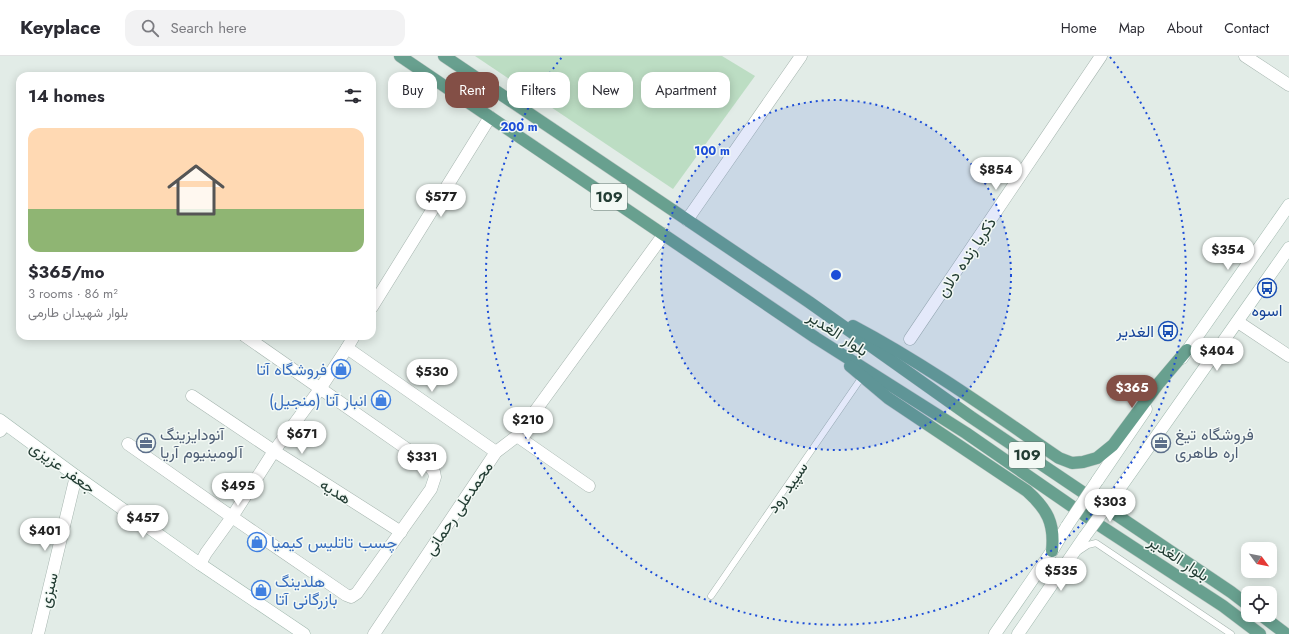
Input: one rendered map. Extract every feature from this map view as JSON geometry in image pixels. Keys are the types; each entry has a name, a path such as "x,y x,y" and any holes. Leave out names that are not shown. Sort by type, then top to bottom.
{"main road":[{"name":"بلوار الغدیر","path":"400,56 816,338 966,433 1099,525 1223,606 1260,634"},
{"name":"بلوار الغدیر","path":"444,56 809,302 971,417 1241,600"},
{"path":"809,302 889,344 949,382 1059,458 1072,463 1098,458 1113,445 1159,383 1186,350"},
{"path":"816,338 888,398 1027,491 1039,502 1047,513 1053,536 1052,550"},
{"path":"1270,622 1286,634"}],"street":[{"path":"686,220 801,56"},
{"name":"ذکریا زنده دلان","path":"910,339 1101,56"},
{"path":"1245,56 1289,85"},
{"path":"376,301 490,117"},
{"path":"995,634 1186,350 1289,205"},
{"name":"محمدعلی رحمانی","path":"374,634 496,452 517,436 664,234"},
{"path":"1018,634 1072,554 1238,322 1289,248"},
{"path":"1238,322 1289,356"},
{"path":"128,444 346,595 351,597 357,593 431,489 435,477 434,472 427,463 250,340"},
{"path":"200,564 206,552 232,517 274,451 320,389 352,340"},
{"path":"347,348 496,452"},
{"name":"هدیه","path":"192,396 274,451 401,532"},
{"name":"جعفر عزیزی","path":"2,425 200,564 304,634"},
{"path":"517,436 589,486"},
{"name":"سبزی","path":"38,634 76,476"}],"lane":[{"name":"سپید رود","path":"711,596 862,377"},
{"path":"1072,554 1088,545 1096,543 1232,634"}],"green space":[{"path":"475,56 722,56 755,76 673,189 552,108 570,108 570,72 507,72 507,77"}],"place":[{"name":"اسوه","path":"1267,288"},
{"name":"الغدیر","path":"1168,331"},
{"name":"فروشگاه آتا","path":"341,369"},
{"name":"انبار آتا (منجیل)","path":"381,400"},
{"name":"آنودایزینگ آلومینیوم آریا","path":"146,443"},
{"name":"فروشگاه تیغ اره طاهری","path":"1161,443"},
{"name":"چسب تاتلیس کیمیا","path":"257,542"},
{"name":"هلدینگ بازرگانی آتا","path":"261,590"}]}
